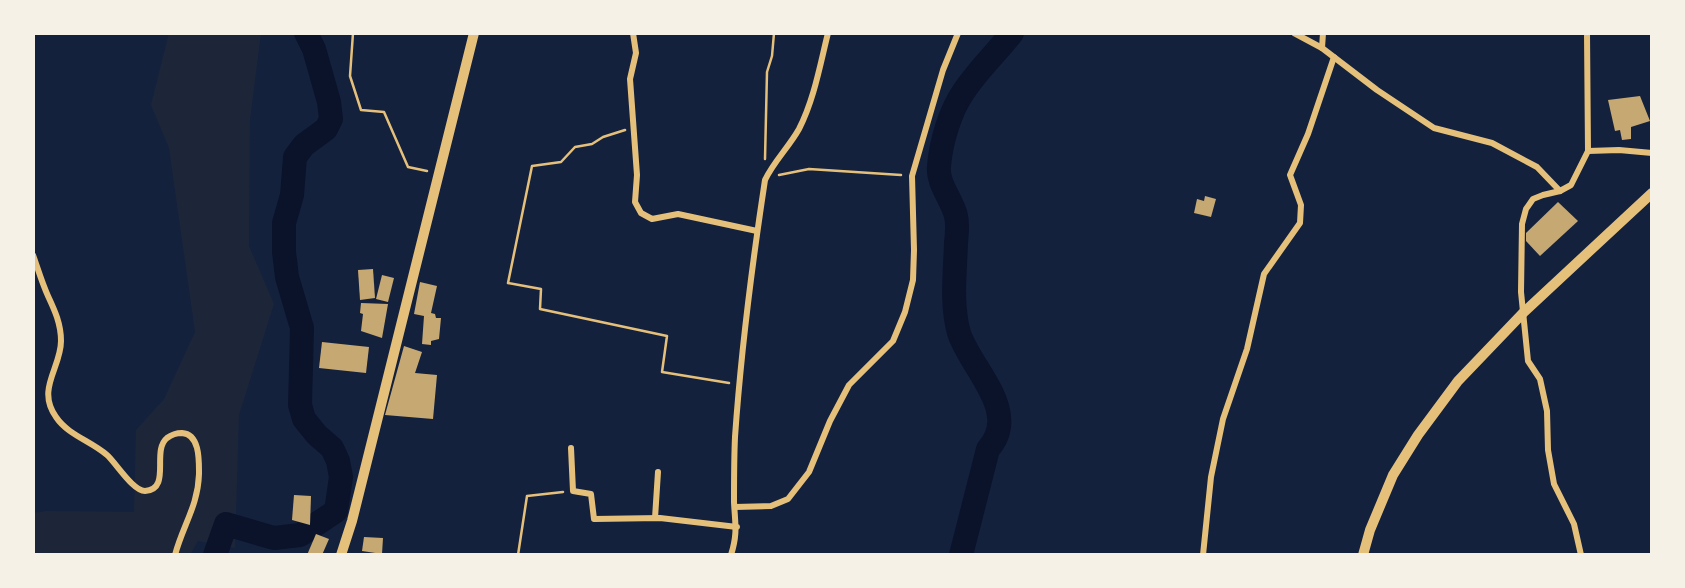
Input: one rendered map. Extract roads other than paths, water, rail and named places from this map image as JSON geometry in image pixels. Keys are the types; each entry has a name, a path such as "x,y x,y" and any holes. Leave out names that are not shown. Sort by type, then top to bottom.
{"highway":[{"path":"341,555 355,509 474,33"},
{"path":"1363,555 1370,530 1393,475 1458,381 1524,312 1652,192"}],"street":[{"path":"633,33 636,52 631,79 637,175 635,202 641,213 652,219 678,214 757,231"},
{"path":"731,555 737,527 734,507 734,460 744,335 766,177 798,130 810,101 828,33"},
{"path":"734,507 771,506 788,499 809,472 830,421 849,385 892,341 905,312 913,280 912,176 943,71 958,33"},
{"path":"1294,33 1322,48 1377,90 1434,128 1492,143 1536,167 1560,191"},
{"path":"1322,48 1323,33"},
{"path":"1581,555 1574,524 1554,484 1540,379 1528,361 1521,292 1522,223 1526,209 1533,199 1572,185 1588,151 1587,33"},
{"path":"1203,555 1211,477 1223,419 1247,349 1264,274 1300,223 1301,205 1290,175 1308,134 1334,57"},
{"path":"1588,151 1652,153"},
{"path":"33,256 56,312 61,337 61,347 48,392 49,403 55,416 65,428 106,454 133,485 148,491 157,485 160,478 160,449 166,438 185,433 195,443 199,465 197,499 183,530 176,555"},
{"path":"571,448 573,491 591,494 594,519 656,518 737,527"},
{"path":"656,518 658,472"}],"waterway":[{"path":"215,555 226,524 274,538 300,535 336,511 341,477 338,461 332,448 304,419 300,405 302,328 287,277 284,252 284,223 292,195 295,157 304,145 326,129 331,119 314,49 306,33"},
{"path":"961,555 988,449 997,435 999,420 997,405 959,333 954,300 957,219 942,185 939,166 954,108 975,76 1012,33"}]}
